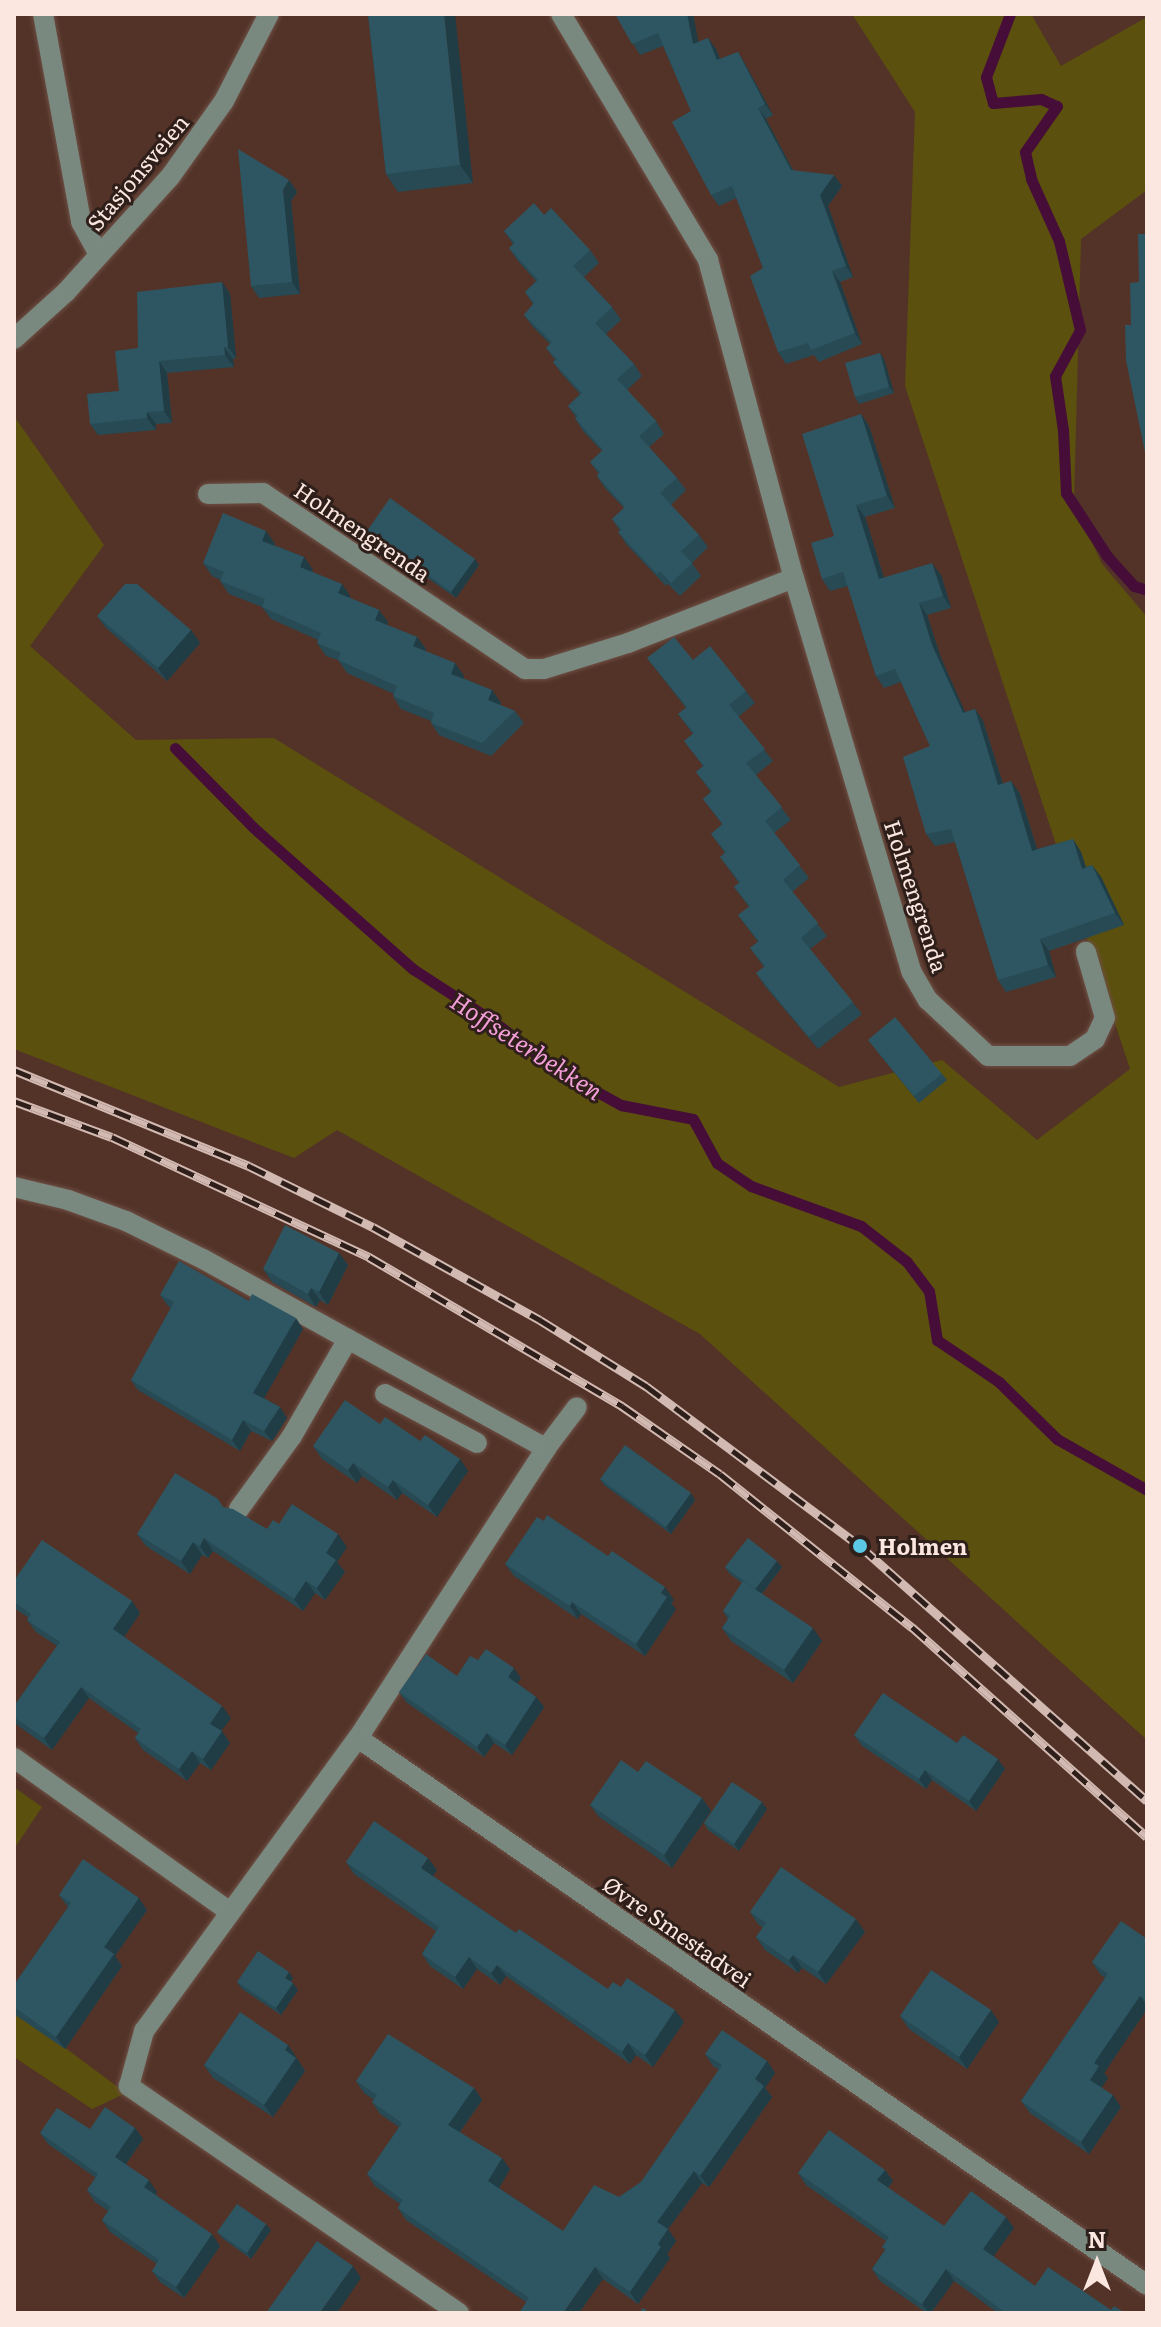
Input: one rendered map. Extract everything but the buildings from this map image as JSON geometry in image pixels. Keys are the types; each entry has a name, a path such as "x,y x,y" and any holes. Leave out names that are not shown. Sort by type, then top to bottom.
{"street":[{"path":"43,14 77,206 85,231 99,254"},
{"name":"Stasjonsveien","path":"14,339 99,254 200,138 242,69 269,14"},
{"name":"Holmengrenda","path":"561,14 708,260 794,578 911,971 928,1000 988,1056 1070,1056 1095,1039 1105,1018 1086,952"},
{"name":"Holmengrenda","path":"208,494 263,493 525,669 544,669 628,643 794,578"},
{"path":"14,1187 68,1200 126,1221 203,1259 546,1448"},
{"path":"239,1509 292,1436 348,1339"},
{"path":"385,1394 477,1443"},
{"path":"434,1421 449,1394"},
{"path":"459,2313 129,2086 144,2031 358,1738 546,1448 577,1407"},
{"name":"Øvre Smestadvei","path":"358,1738 1147,2285"},
{"path":"14,1758 230,1912"}],"shaded area":[{"path":"852,14 1031,14 1061,66 1147,17 1147,190 1081,239 1074,503 1102,564 1147,617 1147,1740 700,1334 337,1130 294,1158 14,1049 14,416 104,545 30,646 136,740 274,738 839,1087 942,1060 1037,1140 1130,1069 905,386 915,112"},
{"path":"14,1787 42,1807 14,1849"},
{"path":"14,2010 126,2093 92,2109 14,2057"}],"waterway":[{"path":"1010,14 986,77 993,103 1041,99 1057,106 1025,152 1031,179 1059,241 1080,330 1055,376 1063,430 1066,493 1107,556 1134,586 1147,590"},
{"name":"Hoffseterbekken","path":"175,748 254,828 413,969 493,1021 554,1068 621,1105 693,1119 717,1163 751,1186 861,1226 907,1262 929,1291 937,1340 999,1382 1057,1439 1147,1490"}],"railway":[{"path":"14,1070 249,1166 373,1227 540,1320 646,1386 860,1546 1147,1801"},
{"path":"14,1101 112,1137 369,1257 622,1406 720,1474 912,1627 1147,1837"}],"place":[{"name":"Holmen","path":"860,1546"}]}
